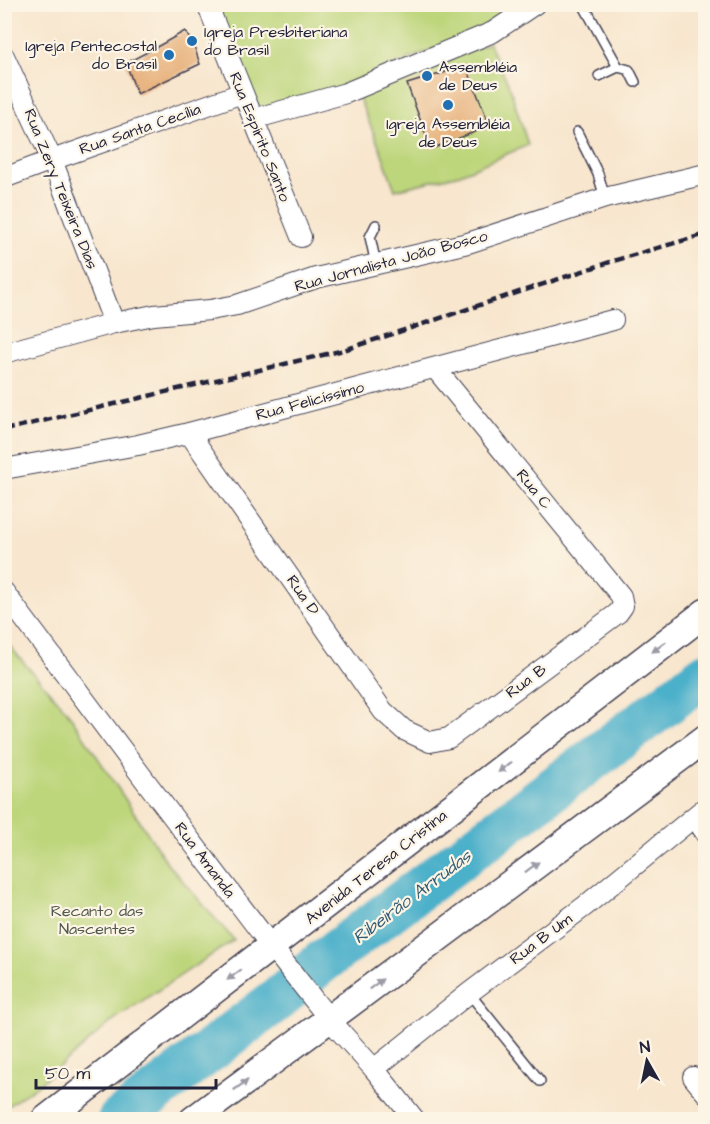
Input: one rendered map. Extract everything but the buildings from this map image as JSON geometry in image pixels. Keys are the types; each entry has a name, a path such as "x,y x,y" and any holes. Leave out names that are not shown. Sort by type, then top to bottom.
{"main road":[{"name":"Avenida Teresa Cristina","path":"45,1119 279,955 705,612"},
{"path":"194,1119 323,1010 705,738"}],"street":[{"name":"Rua Espírito Santo","path":"207,4 301,237"},
{"path":"253,120 346,93 493,32 535,4"},
{"name":"Rua Zery Teixeira Dias","path":"4,56 52,160 114,323"},
{"name":"Rua Santa Cecília","path":"4,178 242,93"},
{"name":"Rua Jornalista João Bosco","path":"4,353 114,323 154,315 237,305 316,278 468,243 604,198 705,174"},
{"name":"Rua Felicíssimo","path":"4,469 138,445 189,433 614,320"},
{"name":"Rua C","path":"435,368 621,596 623,606 618,613"},
{"name":"Rua D","path":"189,433 383,711 404,730 430,742"},
{"name":"Rua Amanda","path":"4,592 279,955 415,1119"},
{"name":"Rua B","path":"430,742 449,738 618,613"},
{"name":"Rua B Um","path":"374,1069 469,993 585,906 705,807"},
{"path":"693,1077 705,1093"}],"lane":[{"path":"583,4 618,67"},
{"path":"599,76 618,67 629,70 635,82"},
{"path":"578,132 597,174 604,198"},
{"path":"376,225 370,237 376,264"},
{"path":"689,819 705,843"},
{"path":"469,993 540,1081"}],"green space":[{"path":"215,5 521,5 473,33 327,92 257,111"},
{"path":"489,43 510,88 528,145 460,174 395,190 358,96"},
{"name":"Recanto das Nascentes","path":"4,639 67,711 168,864 234,940 115,1019 38,1085 5,1108"}],"waterway":[{"name":"Ribeirão Arrudas","path":"119,1120 279,998 322,962 706,674"}],"railway":[{"path":"4,430 344,350 613,261 706,234"}],"place":[{"name":"Igreja Presbiteriana do Brasil","path":"192,41"},
{"name":"Igreja Pentecostal do Brasil","path":"169,55"},
{"name":"Assembléia de Deus","path":"427,76"},
{"name":"Igreja Assembléia de Deus","path":"448,105"}]}
